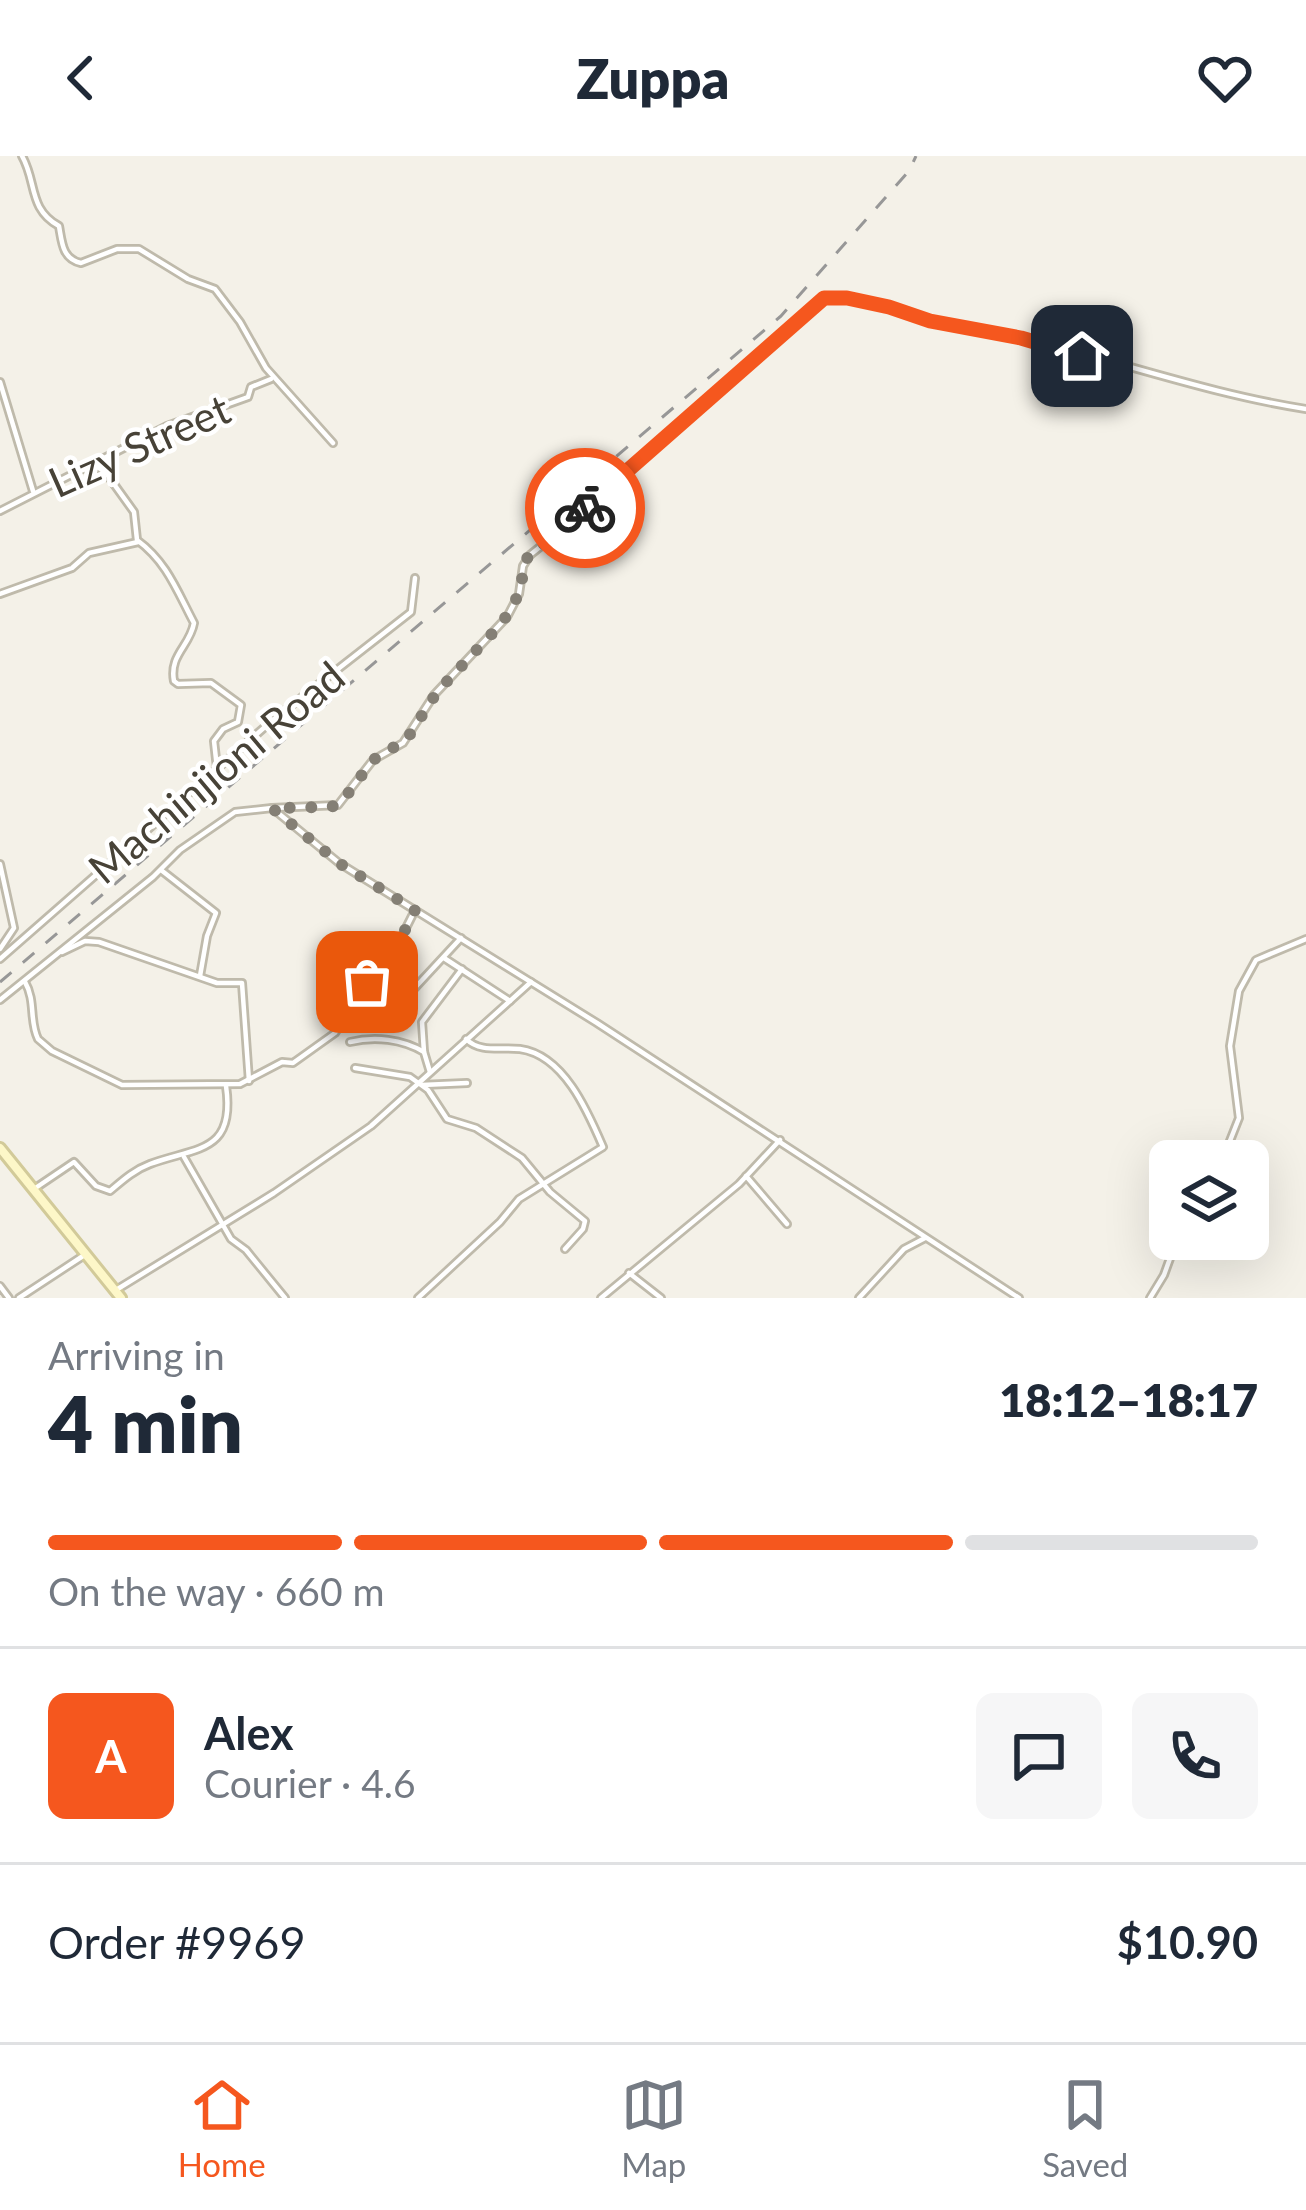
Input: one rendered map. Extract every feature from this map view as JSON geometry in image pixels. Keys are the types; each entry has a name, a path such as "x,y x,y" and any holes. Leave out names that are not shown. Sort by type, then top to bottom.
{"street":[{"path":"22,156 32,194 44,215 60,227 61,244 70,258 79,263 117,249 139,249 188,279 209,285 221,294 273,378 333,443"},
{"path":"0,1000 180,850 235,812 341,803 373,760 407,739 437,692 502,623 519,594 526,559 820,300 847,298 889,307 930,321 1021,338 1194,385 1306,409"},
{"name":"Lizy Street","path":"0,511 167,426 248,397 251,387 273,378"},
{"path":"0,382 33,493"},
{"path":"93,464 106,473 134,512 138,542"},
{"path":"0,594 73,568 89,553 138,542 150,549 175,581 195,624 173,664 174,681 211,683 241,705 239,720 223,729 214,742 216,772"},
{"name":"Machinjioni Road","path":"0,959 274,719 411,612 415,578"},
{"path":"272,808 339,863 780,1140 1019,1298"},
{"path":"0,864 14,928 0,949"},
{"path":"161,870 216,913 200,976"},
{"path":"25,981 34,1002 35,1035 80,1065 122,1085 226,1086 249,1081 282,1062 293,1063 331,1038 398,944 415,910"},
{"path":"399,1004 461,938"},
{"path":"1230,1140 1239,1118 1230,1046 1239,991 1256,960 1306,939"},
{"path":"58,954 87,940 217,983 243,984 249,1081"},
{"path":"444,958 512,1003"},
{"path":"430,1072 422,1022 462,969"},
{"path":"0,1148 118,1294 185,1244 224,1224 380,1119 531,982"},
{"path":"350,1042 383,1039 424,1052"},
{"path":"418,1298 519,1199 602,1149 580,1096 536,1054 473,1046 466,1040"},
{"path":"355,1068 404,1074 420,1084 447,1119 476,1128 522,1158 586,1222 566,1250"},
{"path":"420,1084 467,1083"},
{"path":"34,1189 71,1162 96,1186 110,1191 151,1163 184,1157 211,1143 229,1110 226,1086"},
{"path":"601,1298 746,1177 780,1140"},
{"path":"184,1157 231,1239 246,1250 285,1298"},
{"path":"746,1177 787,1224"},
{"path":"859,1298 904,1249 929,1238"},
{"path":"19,1298 86,1254"},
{"path":"1150,1298 1170,1260"},
{"path":"628,1273 661,1298"},
{"path":"0,1286 9,1298"}],"railway":[{"path":"0,982 781,316 909,171 916,156"}],"way so far":[{"path":"367,982 398,944 415,910 339,863 272,808 335,806 373,760 404,743 437,692 502,623 519,594 526,559 585,508"}],"route":[{"path":"585,508 824,298 889,307 1082,356"}]}
